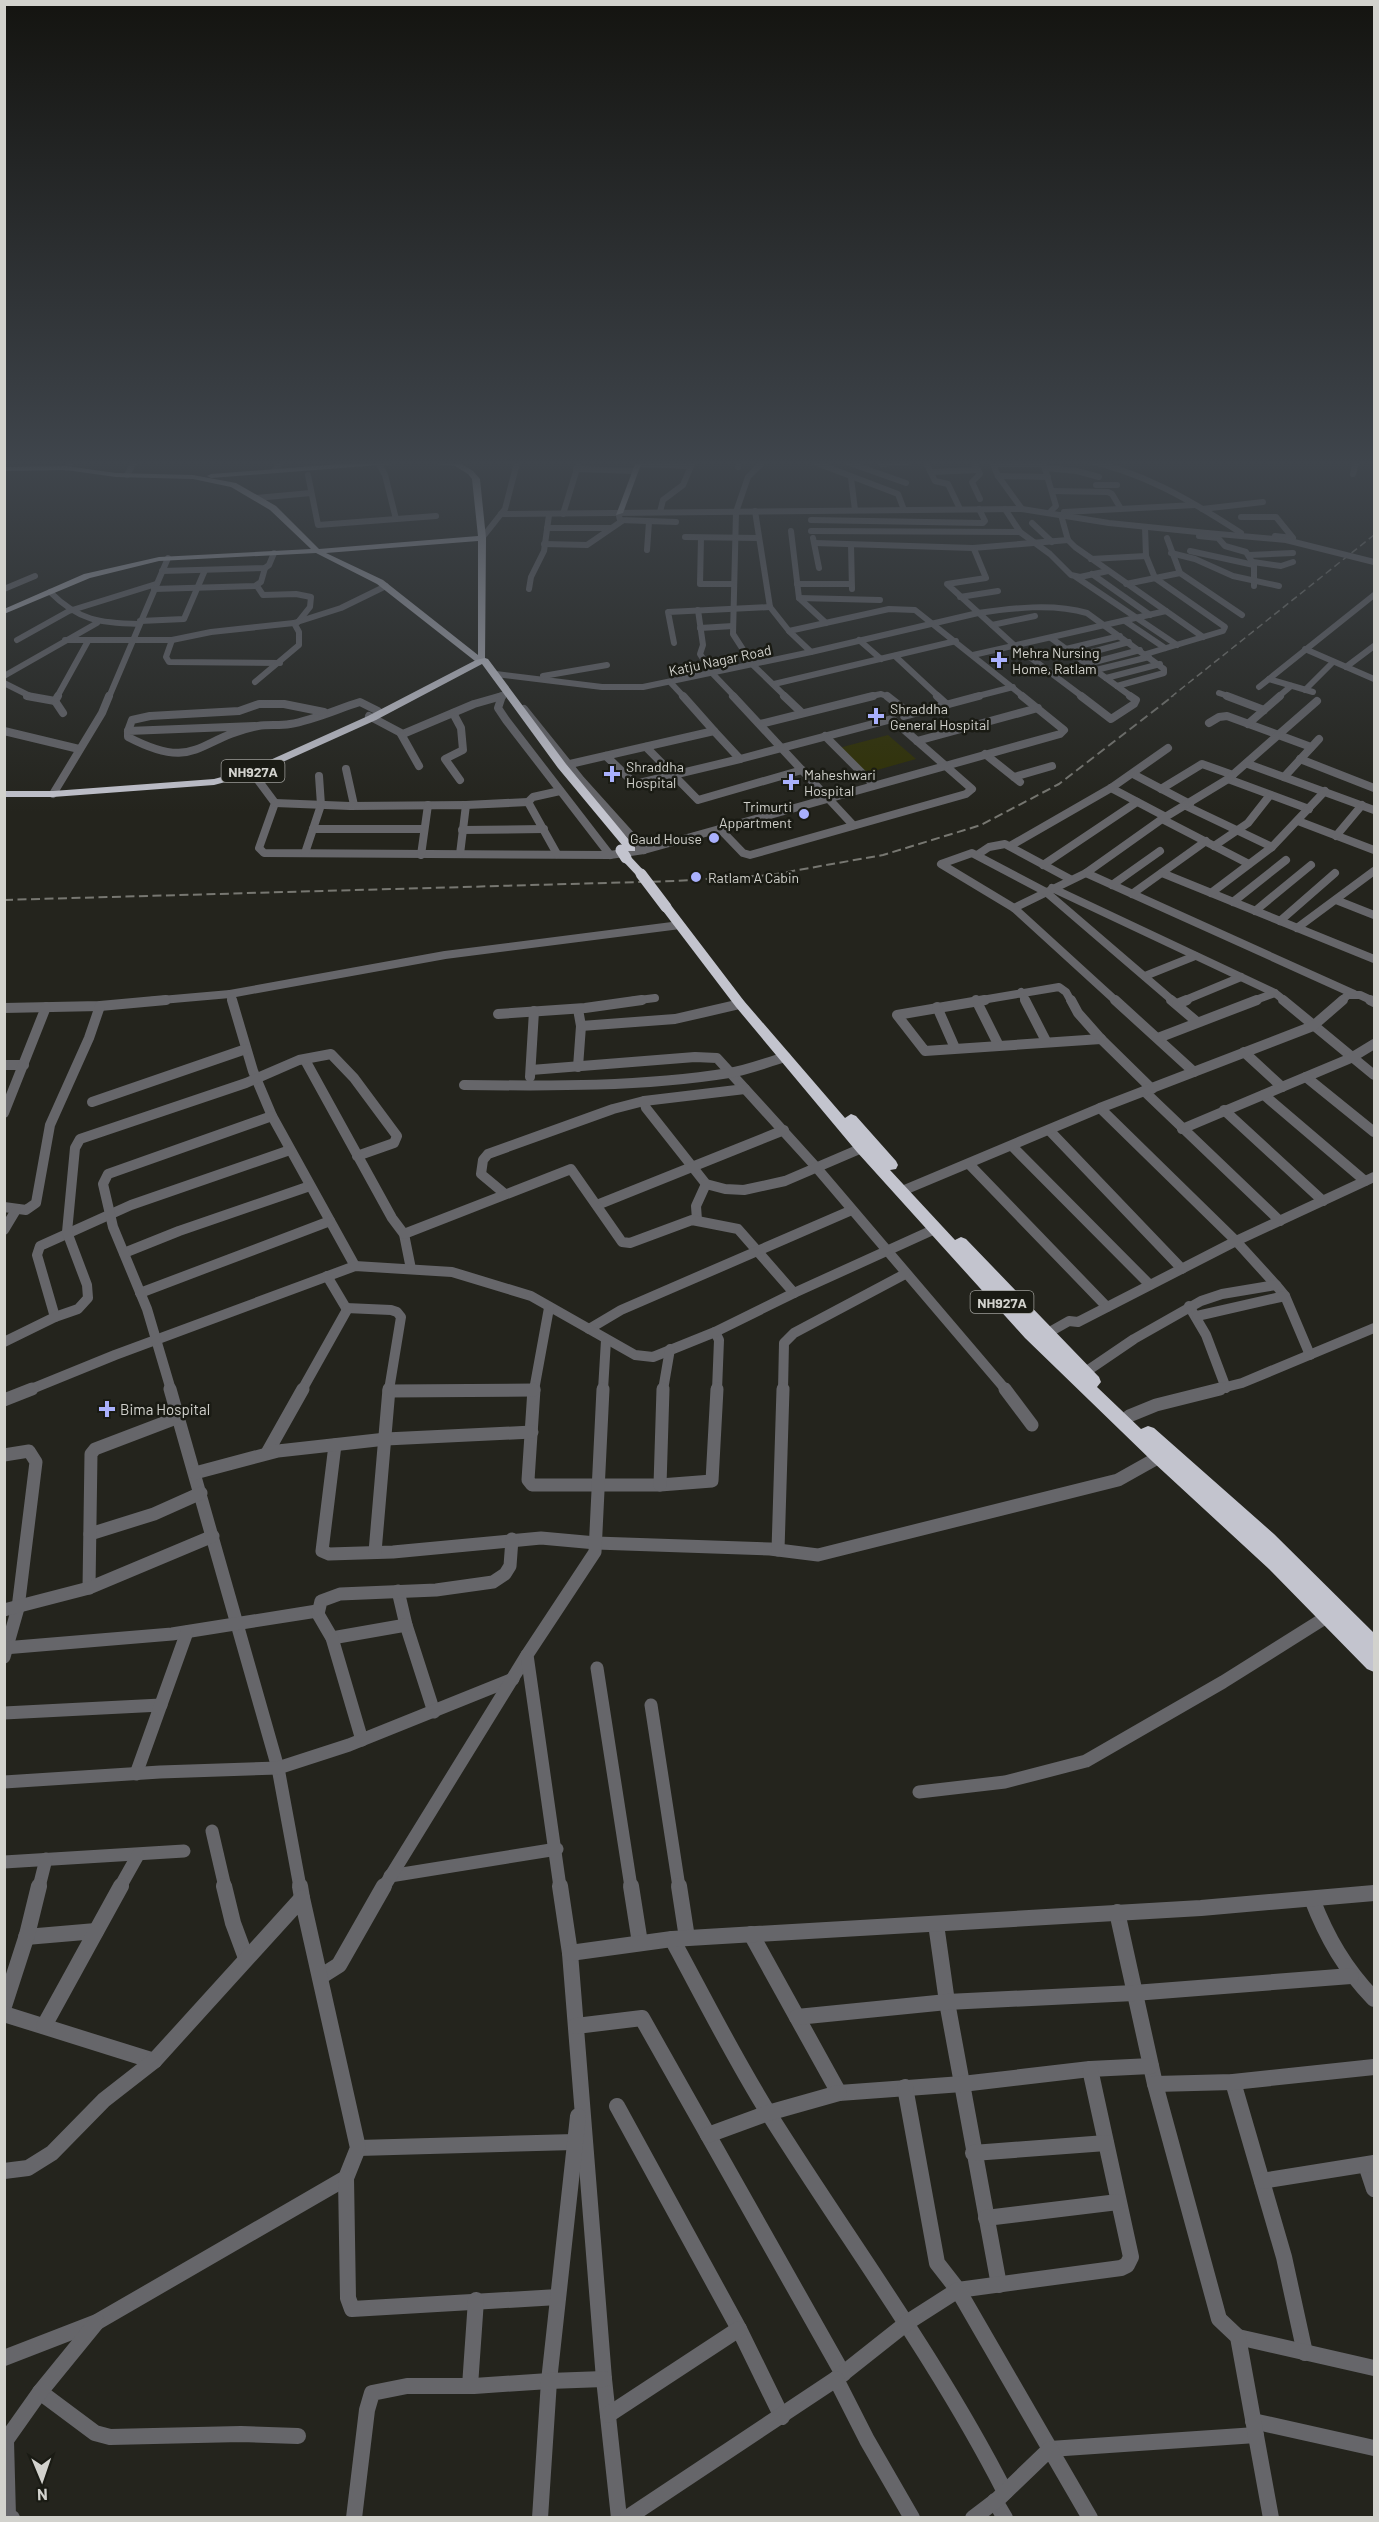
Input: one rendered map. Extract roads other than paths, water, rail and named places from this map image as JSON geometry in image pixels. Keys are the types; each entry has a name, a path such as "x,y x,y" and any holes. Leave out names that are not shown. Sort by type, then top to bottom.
{"highway":[{"name":"NH927A","path":"480,660 496,674 506,695"},
{"name":"NH927A","path":"480,660 506,695 535,741 906,1190 935,1229 1031,1335 1139,1431 1268,1540 1374,1645"},
{"name":"NH927A","path":"4,792 54,792 214,782 252,772 373,715 480,660"},
{"name":"NH927A","path":"54,792 207,779 250,769 373,715"},
{"name":"NH927A","path":"671,905 680,925 740,1004 862,1148 906,1190 1084,1373 1113,1407 1129,1416 1159,1457 1275,1563 1374,1663"}],"main road":[{"path":"4,612 85,577"},
{"path":"368,577 386,586 480,660"},
{"path":"480,660 481,577"}],"street":[{"path":"4,590 33,577"},
{"path":"54,792 102,713 159,577"},
{"path":"50,592 69,610 97,623 184,620 202,577"},
{"path":"17,640 69,610 155,586 198,588 257,586 262,577"},
{"path":"529,589 531,577"},
{"path":"700,577 700,584 734,584"},
{"path":"734,577 733,626 736,643 754,665 802,713"},
{"path":"765,577 770,606 789,631"},
{"path":"796,577 800,598 826,623"},
{"path":"851,577 852,599"},
{"path":"985,577 948,583 960,597 1015,646 1111,719 1134,704 1136,700 1051,638"},
{"path":"1076,577 1177,645"},
{"path":"1096,577 1150,615"},
{"path":"1116,577 1203,637"},
{"path":"1126,584 1162,577"},
{"path":"1185,577 1242,615"},
{"path":"1235,577 1254,584 1279,586"},
{"path":"1254,577 1254,584"},
{"path":"1087,664 1177,645 1222,631 1225,627 1155,578"},
{"path":"797,584 851,584"},
{"path":"257,586 263,595 296,594 311,597 310,607 296,623"},
{"path":"65,640 172,639 211,632 296,623 341,608 386,586"},
{"path":"960,597 998,591"},
{"path":"1259,687 1374,595"},
{"path":"800,598 880,600"},
{"path":"674,643 667,613 770,606"},
{"name":"Katju Nagar Road","path":"275,802 260,851 421,855 628,853 1063,732 1062,728 920,612 899,609 789,631"},
{"path":"811,652 978,613 1006,609 1080,609 1145,653 1164,669 1164,673 1117,686"},
{"path":"698,610 703,645 700,654 713,674 853,825"},
{"path":"973,655 1166,611"},
{"path":"992,625 1035,616"},
{"path":"1125,621 1165,648"},
{"path":"4,675 97,623"},
{"path":"255,682 300,645 296,623"},
{"path":"700,627 733,626"},
{"name":"Katju Nagar Road","path":"789,631 811,652"},
{"path":"1066,649 1120,636"},
{"path":"172,639 166,657 169,662 280,663"},
{"path":"859,640 881,659"},
{"path":"55,701 88,641"},
{"path":"774,684 956,641"},
{"path":"1077,656 1129,642"},
{"path":"1346,667 1374,646"},
{"path":"1305,649 1374,679"},
{"name":"Katju Nagar Road","path":"496,674 624,688 671,683 811,652"},
{"path":"1096,670 1145,653"},
{"path":"894,656 947,705"},
{"path":"1305,690 1333,662"},
{"path":"1106,678 1160,664"},
{"path":"531,678 607,665"},
{"path":"1014,908 1086,873 1164,818 1231,777 1279,735 1315,697 1305,690 1269,679"},
{"path":"4,683 29,697 55,701 63,713"},
{"path":"671,683 740,759"},
{"path":"1248,724 1292,686"},
{"path":"606,756 635,784 740,759 1013,687"},
{"path":"1219,693 1264,710"},
{"path":"760,724 884,694 910,714"},
{"path":"401,734 506,695"},
{"path":"506,695 570,764 628,853"},
{"path":"506,695 498,708 560,791 628,853"},
{"path":"128,731 290,724 360,702 373,715 401,734 419,766"},
{"path":"255,726 199,750 172,754 149,750 128,737 132,720 239,711 259,704 284,704 327,712"},
{"path":"917,741 1038,708"},
{"path":"218,728 239,711"},
{"path":"453,713 461,728 463,750 445,759 460,780"},
{"path":"186,729 188,715"},
{"path":"1209,723 1223,716 1311,747"},
{"path":"720,829 746,855 971,792 971,787 892,719"},
{"path":"4,731 80,750"},
{"path":"570,764 714,731"},
{"path":"825,736 874,785"},
{"path":"1284,777 1319,739"},
{"path":"646,747 672,776 696,799 700,800 802,770"},
{"path":"1010,846 1111,788 1168,748"},
{"path":"985,754 1017,779 1052,766"},
{"path":"1300,759 1374,788"},
{"path":"1161,789 1202,764 1270,795 1309,809"},
{"path":"1248,764 1374,810"},
{"path":"346,769 354,806"},
{"path":"252,772 275,802 321,805 466,805 528,802 533,797 560,791"},
{"path":"1132,774 1272,847"},
{"path":"305,853 321,805 319,776"},
{"path":"1111,788 1249,864"},
{"path":"1211,893 1272,847 1325,791"},
{"path":"1132,894 1210,844 1238,831 1255,816 1270,795"},
{"path":"528,802 557,854"},
{"path":"1043,865 1137,802"},
{"path":"421,855 428,805"},
{"path":"460,854 466,805"},
{"path":"1336,836 1362,805"},
{"path":"1298,821 1374,850"},
{"path":"313,829 423,829"},
{"path":"462,830 544,829"},
{"path":"977,855 998,844 1010,846 1070,879"},
{"path":"1112,885 1160,851"},
{"path":"1194,1072 1014,908 941,864 967,854 977,855 1275,993 1374,1075"},
{"path":"1233,902 1286,861"},
{"path":"1255,911 1311,865"},
{"path":"1297,928 1374,871"},
{"path":"1086,873 1374,1002"},
{"path":"1162,873 1374,959"},
{"path":"1280,921 1335,873"},
{"path":"1362,880 1374,885"},
{"path":"1049,890 1197,1022"},
{"path":"1336,900 1374,915"},
{"path":"4,1008 100,1006 230,994 293,985 370,967 448,954 680,925"},
{"path":"1145,976 1195,956"},
{"path":"1177,1004 1241,977"},
{"path":"1102,1039 998,1044 926,1051 921,1049 897,1015 1052,987 1064,989 1077,1012 1102,1039 1148,1090 1182,1129 1280,1221"},
{"path":"1021,992 1046,1041"},
{"path":"1158,1038 1275,993"},
{"path":"230,994 246,1049 272,1116 355,1266"},
{"path":"906,1190 1100,1108 1313,1026 1344,998 1354,994"},
{"path":"498,1014 578,1009 655,998"},
{"path":"976,1000 998,1044"},
{"path":"581,1026 675,1019 740,1004"},
{"path":"4,1207 28,1210 36,1203 50,1125 100,1006"},
{"path":"4,1113 8,1094 24,1065 46,1007"},
{"path":"936,1007 955,1048"},
{"path":"578,1009 581,1026 578,1067"},
{"path":"530,1086 534,1011"},
{"path":"1182,1129 1351,1058 1374,1044"},
{"path":"92,1102 246,1049"},
{"path":"1244,1052 1281,1087"},
{"path":"4,1342 55,1317 78,1310 88,1298 87,1285 67,1232 75,1148 80,1139 305,1059 335,1054 397,1136 394,1143 357,1156"},
{"path":"531,1070 695,1057 717,1058 816,1167 886,1252 1008,1392 1032,1425"},
{"path":"464,1085 530,1086 667,1080 731,1073 786,1057"},
{"path":"305,1059 357,1156 404,1234 411,1269"},
{"path":"4,1065 24,1065"},
{"path":"1306,1077 1373,1129"},
{"path":"505,1194 481,1174 483,1160 488,1154 613,1109 644,1101 745,1089"},
{"path":"1046,1334 1069,1321 1078,1322 1236,1240 1370,1179 1264,1095"},
{"path":"644,1101 646,1108 706,1184 721,1190 763,1189 862,1148"},
{"path":"1100,1108 1236,1240 1276,1285 1285,1296 1310,1355"},
{"path":"1224,1110 1323,1201"},
{"path":"272,1116 108,1174 103,1184 110,1214 141,1293 156,1340 278,1768 302,1898 358,2148 346,2178 348,2298 352,2308 558,2297"},
{"path":"597,1205 783,1130"},
{"path":"1049,1130 1182,1269"},
{"path":"1012,1146 1150,1285"},
{"path":"55,1317 37,1251 40,1246 110,1214 290,1150"},
{"path":"969,1164 1107,1307"},
{"path":"404,1234 571,1169 619,1239 625,1243 697,1220 742,1231 756,1252 794,1293"},
{"path":"697,1220 696,1206 706,1184"},
{"path":"124,1252 310,1186"},
{"path":"4,1230 16,1210"},
{"path":"589,1329 621,1310 852,1210"},
{"path":"141,1293 330,1221"},
{"path":"6,1396 355,1266 452,1272 531,1296 635,1355 653,1357 715,1332 794,1293 935,1229"},
{"path":"778,1550 784,1343 794,1333 905,1274"},
{"path":"327,1276 344,1306 391,1310 400,1314 389,1391 375,1552"},
{"path":"1084,1373 1189,1306 1222,1294 1276,1285"},
{"path":"1197,1316 1285,1296"},
{"path":"1189,1306 1197,1316 1226,1388"},
{"path":"267,1453 348,1308"},
{"path":"549,1308 534,1389 529,1483 537,1485 660,1485 708,1482 713,1479 719,1340 715,1332"},
{"path":"1129,1416 1156,1405 1226,1388 1374,1328"},
{"path":"320,1977 339,1965 390,1876 527,1655 595,1552 606,1340"},
{"path":"660,1485 662,1395 670,1349"},
{"path":"389,1391 534,1389"},
{"path":"89,1588 91,1454 95,1449 179,1417"},
{"path":"195,1473 267,1453 386,1439 532,1432"},
{"path":"335,1445 323,1554 375,1552 541,1538 596,1543 778,1550 818,1555 1118,1480 1159,1457"},
{"path":"4,1455 29,1451 36,1462 5,1651 187,1632 317,1611"},
{"path":"90,1534 154,1514 201,1493"},
{"path":"11,1609 89,1588 213,1536"},
{"path":"317,1611 321,1601 340,1594 436,1590 499,1580 510,1566 512,1539"},
{"path":"398,1592 406,1625 434,1712"},
{"path":"317,1611 332,1638 362,1740"},
{"path":"919,1792 1005,1782 1086,1761 1223,1682 1328,1616"},
{"path":"332,1638 406,1625"},
{"path":"136,1774 187,1632"},
{"path":"527,1655 557,1849 570,1953 604,2379 619,2517"},
{"path":"597,1668 640,1943"},
{"path":"4,1782 278,1768 362,1740 513,1678"},
{"path":"4,1713 161,1705"},
{"path":"651,1706 680,1939 768,2113 908,2322 959,2405 1002,2504"},
{"path":"212,1831 233,1923 246,1958"},
{"path":"390,1876 557,1849"},
{"path":"4,1862 184,1851"},
{"path":"44,2026 138,1855"},
{"path":"4,2006 26,1937 46,1859"},
{"path":"570,1953 680,1939 936,1924 1374,1893"},
{"path":"4,2171 28,2168 46,2157 104,2100 154,2061 302,1898"},
{"path":"1312,1899 1337,1958 1374,1999"},
{"path":"1117,1912 1150,2066 1219,2319 1238,2337 1374,2368"},
{"path":"936,1924 973,2153 999,2285"},
{"path":"26,1937 96,1931"},
{"path":"751,1934 839,2093"},
{"path":"797,2017 947,2002 1134,1993 1351,1976"},
{"path":"4,2014 154,2061"},
{"path":"576,2026 642,2018 840,2376 867,2440 912,2517"},
{"path":"708,2135 768,2113 839,2093 905,2086 962,2084 1090,2069 1150,2066"},
{"path":"1155,2084 1233,2082 1374,2067"},
{"path":"627,2517 782,2416 840,2376 908,2322 958,2290 1121,2268 1127,2265 1131,2257 1090,2069"},
{"path":"1233,2082 1284,2257 1305,2353"},
{"path":"905,2086 937,2263 958,2290 1090,2517"},
{"path":"540,2517 549,2381 581,2089"},
{"path":"617,2106 740,2329 782,2416"},
{"path":"358,2148 575,2142"},
{"path":"973,2153 1106,2144"},
{"path":"1262,2181 1370,2164 1374,2189"},
{"path":"4,2358 97,2322 346,2178"},
{"path":"986,2218 1118,2202"},
{"path":"470,2386 476,2300"},
{"path":"12,2517 8,2516 5,2442 40,2392 97,2322"},
{"path":"608,2415 740,2329"},
{"path":"1238,2337 1271,2517"},
{"path":"354,2517 367,2410 372,2393 378,2389 604,2379"},
{"path":"40,2392 95,2433 110,2437 241,2434 298,2436"},
{"path":"973,2517 1002,2504 1050,2449 1255,2428 1374,2448"}],"railway":[{"path":"1171,697 1322,577"},
{"path":"4,900 675,881 770,875 883,855 981,825 1059,784 1173,696"}],"place":[{"name":"Mehra Nursing Home, Ratlam","path":"999,660"},
{"name":"Shraddha General Hospital","path":"876,716"},
{"name":"Shraddha Hospital","path":"612,774"},
{"name":"Maheshwari Hospital","path":"791,782"},
{"name":"Trimurti Appartment","path":"804,814"},
{"name":"Gaud House","path":"714,838"},
{"name":"Ratlam A Cabin","path":"696,877"},
{"name":"Bima Hospital","path":"107,1409"}]}
